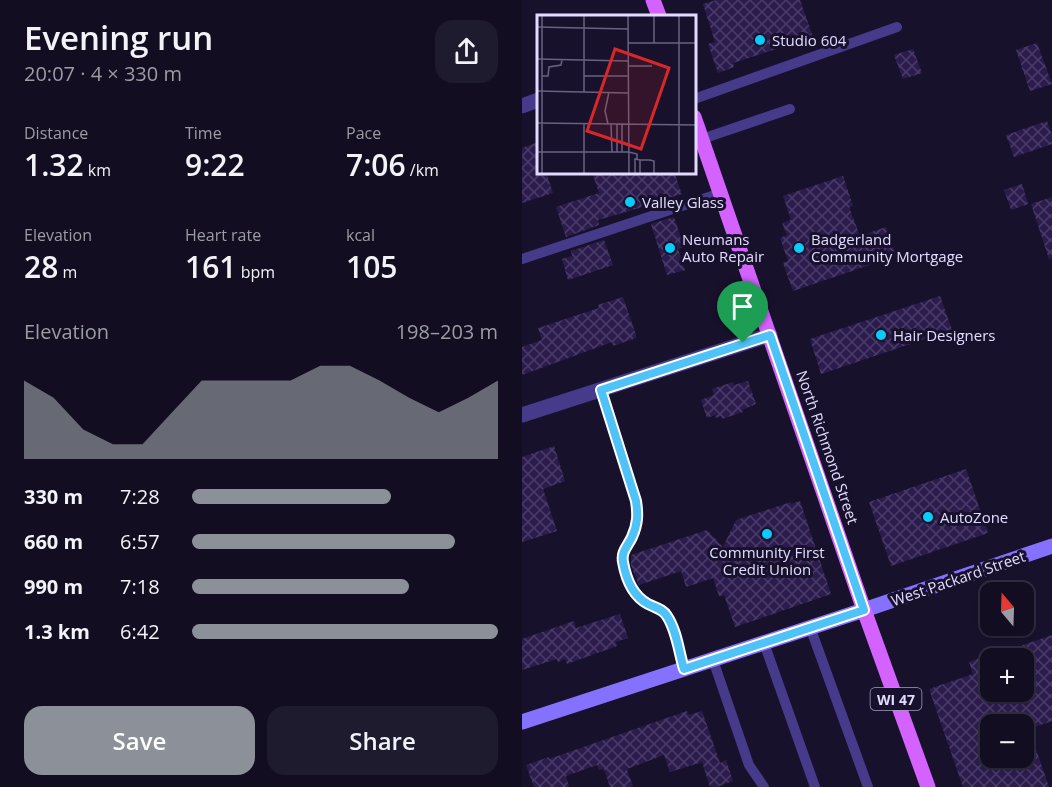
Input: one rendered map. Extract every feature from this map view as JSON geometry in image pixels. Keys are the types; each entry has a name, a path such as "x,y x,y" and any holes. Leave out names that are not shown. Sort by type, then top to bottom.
{"main road":[{"path":"653,0 659,15"},
{"name":"North Richmond Street","path":"696,122 864,610 928,787"}],"street":[{"path":"522,106 537,100"},
{"path":"522,415 770,335"},
{"name":"West Packard Street","path":"522,722 1052,546"}],"lane":[{"path":"696,98 897,27"},
{"path":"702,139 790,109"},
{"path":"522,259 721,193"},
{"path":"601,390 633,490 638,518 632,537 624,549 623,563 636,596 662,609 668,617 684,669"},
{"path":"810,627 868,787"},
{"path":"764,643 815,787"},
{"path":"713,660 749,765 765,787"}],"building":[{"path":"716,0 800,0 813,37 733,63 734,67 718,73 708,44 715,42 703,4"},
{"path":"1037,43 1052,84 1030,91 1016,50"},
{"path":"913,49 922,73 903,79 894,55"},
{"path":"1047,121 1052,135 1052,144 1014,157 1006,135"},
{"path":"537,142 537,174 547,174 553,193 522,203 522,148"},
{"name":"Valley Glass","path":"593,174 675,174 682,194 668,198 669,202 647,210 646,206 598,220 599,225 566,237 556,207 599,193"},
{"path":"843,176 853,206 849,207 860,236 886,227 896,256 793,291 783,263 788,261 780,238 787,235 782,223 791,220 783,196"},
{"path":"1022,184 1028,204 1011,210 1004,190"},
{"path":"1052,197 1052,258 1049,259 1031,204"},
{"name":"Neumans Auto Repair","path":"674,217 684,247 678,249 685,270 667,275 651,224"},
{"path":"604,240 613,265 568,280 562,259 572,256 571,251"},
{"name":"Hair Designers","path":"940,296 952,330 821,374 810,339"},
{"path":"623,297 636,338 613,346 612,342 522,375 522,347 542,340 538,328 599,308 598,305"},
{"path":"748,381 756,404 742,410 743,412 722,419 721,416 716,418 715,415 707,418 701,400 714,395 712,389 733,382 734,385"},
{"path":"554,446 565,481 543,489 557,531 522,542 522,457"},
{"name":"AutoZone","path":"966,469 988,533 891,566 869,502"},
{"path":"800,501 831,594 735,627 724,595 719,596 713,578 686,587 681,571 639,585 631,565 631,555 707,530 723,547 736,520"},
{"path":"620,614 628,638 616,642 617,646 567,664 565,659 558,662 557,659 522,670 522,639 574,621 576,628"},
{"path":"1052,635 1052,721 1034,727 1034,714 980,714 980,768 1034,768 1034,744 1049,787 963,787 929,689 973,674 969,662 980,658 980,702 1034,702 1034,648 1015,648"},
{"path":"687,711 689,715 702,711 720,763 726,760 733,781 710,787 702,762 670,772 664,755 627,769 633,787 610,787 604,769 599,770 597,765 566,776 569,787 534,787 526,765"}],"place":[{"name":"Studio 604","path":"760,40"},
{"name":"Valley Glass","path":"630,202"},
{"name":"Neumans Auto Repair","path":"670,248"},
{"name":"Badgerland Community Mortgage","path":"799,248"},
{"name":"Hair Designers","path":"881,335"},
{"name":"AutoZone","path":"928,517"},
{"name":"Community First Credit Union","path":"767,534"}],"route":[{"path":"770,335 864,610 684,669 668,617 662,609 636,596 623,563 624,549 632,537 638,518 636,501 601,390 743,343 770,335"}]}
